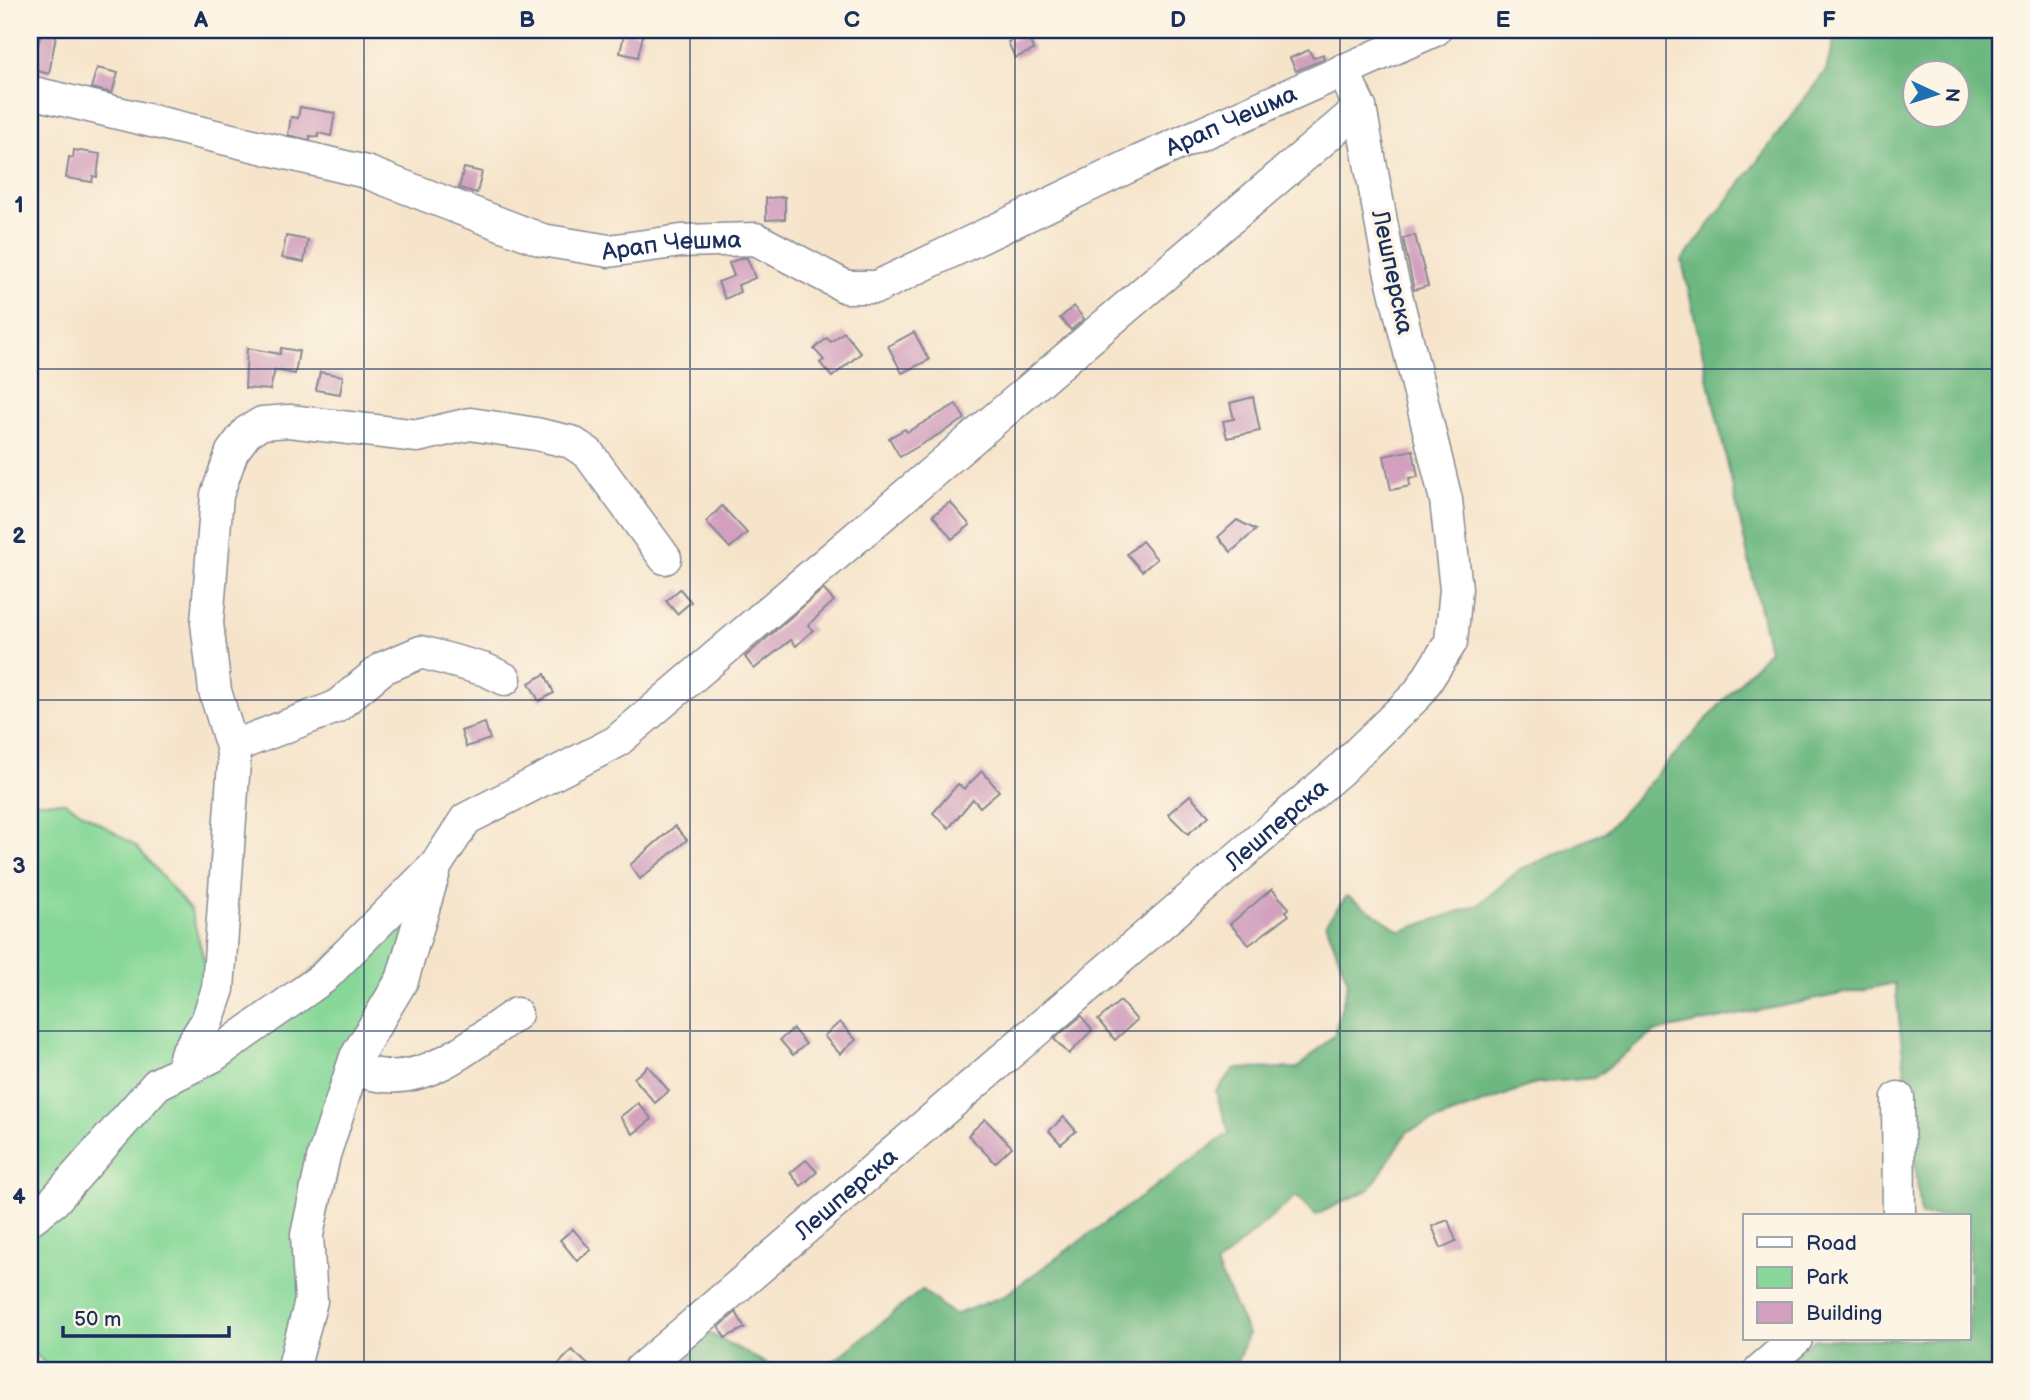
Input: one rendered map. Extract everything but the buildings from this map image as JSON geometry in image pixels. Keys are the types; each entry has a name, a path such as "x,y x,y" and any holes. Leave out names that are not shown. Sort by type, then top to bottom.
{"street":[{"name":"Арап Чешма","path":"30,92 366,172 542,240 609,251 681,241 755,239 846,287 877,287 1140,160 1435,30"},
{"name":"Лешперска","path":"640,1370 1340,770 1418,694 1451,642 1456,589 1446,500 1390,270 1360,108 1343,70"},
{"path":"30,1219 54,1202 157,1084 213,1056 323,978 436,865 466,819 616,742 1360,108"},
{"path":"181,1071 186,1054 207,1021 218,989 234,762 215,691 207,623 210,560 217,495 232,452 247,432 262,423 289,421 418,436 470,424 570,442 588,453 665,558"},
{"path":"232,747 336,707 383,668 421,652 486,670 505,679"},
{"path":"293,1370 311,1301 307,1236 324,1155 356,1057 402,980 436,865"},
{"path":"352,1070 387,1076 422,1072 440,1064 516,1014"},
{"path":"1898,1098 1899,1214"},
{"path":"1760,1370 1795,1340"}],"green space":[{"path":"1837,30 2000,30 2000,1370 1776,1370 1813,1340 1970,1340 1970,1214 1921,1214 1895,983 1654,1032 1594,1078 1537,1083 1408,1131 1370,1189 1316,1215 1296,1196 1216,1265 1248,1334 1234,1370 823,1370 922,1290 954,1315 1004,1296 1229,1133 1216,1092 1234,1069 1298,1068 1334,1035 1348,982 1326,923 1347,896 1401,931 1478,905 1519,870 1605,832 1769,650 1682,261 1826,70"},
{"path":"30,802 65,802 136,846 191,911 206,967 213,1056 436,865 356,1057 293,1370 51,1370 30,1348"},
{"path":"707,1332 778,1370 661,1370"}]}
